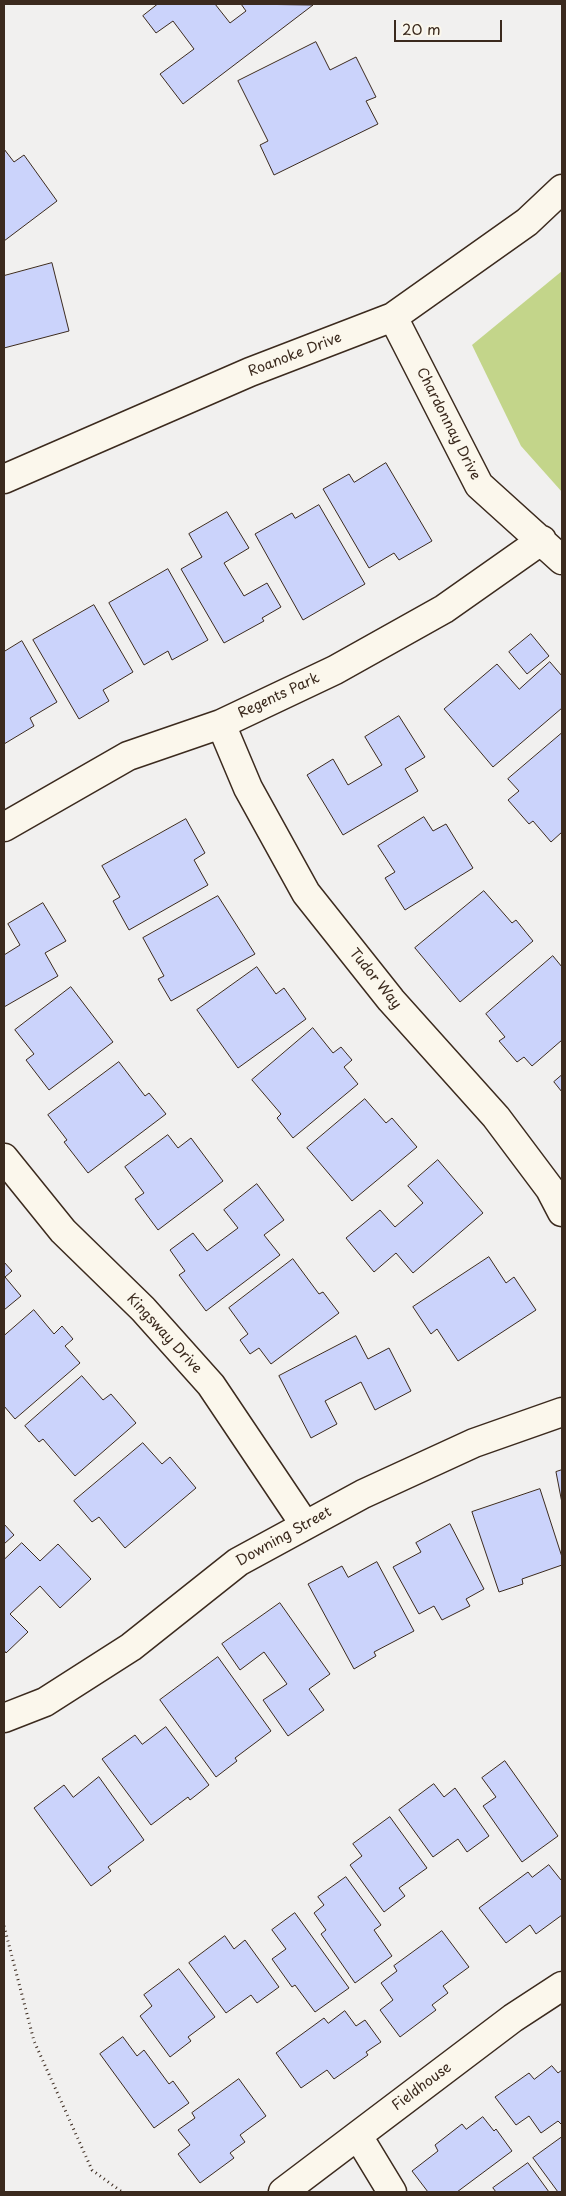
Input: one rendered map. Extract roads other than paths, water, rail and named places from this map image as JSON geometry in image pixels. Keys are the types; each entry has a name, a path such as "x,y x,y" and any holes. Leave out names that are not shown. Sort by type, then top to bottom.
{"street":[{"name":"Roanoke Drive","path":"4,478 250,372 393,317 527,222 562,189"},
{"name":"Chardonnay Drive","path":"393,317 478,484 562,560"},
{"name":"Regents Park","path":"4,827 128,756 221,724 335,670 444,609 542,540"},
{"name":"Tudor Way","path":"221,724 248,788 306,893 391,1000 496,1118 550,1189 562,1212"},
{"name":"Kingsway Drive","path":"4,1158 63,1231 144,1309 211,1385 305,1525"},
{"name":"Downing Street","path":"4,1718 45,1702 132,1647 238,1562 305,1525 363,1494 474,1443 562,1412"},
{"name":"Fieldhouse","path":"283,2192 513,2018 562,1986"},
{"path":"358,2136 392,2192"}]}
